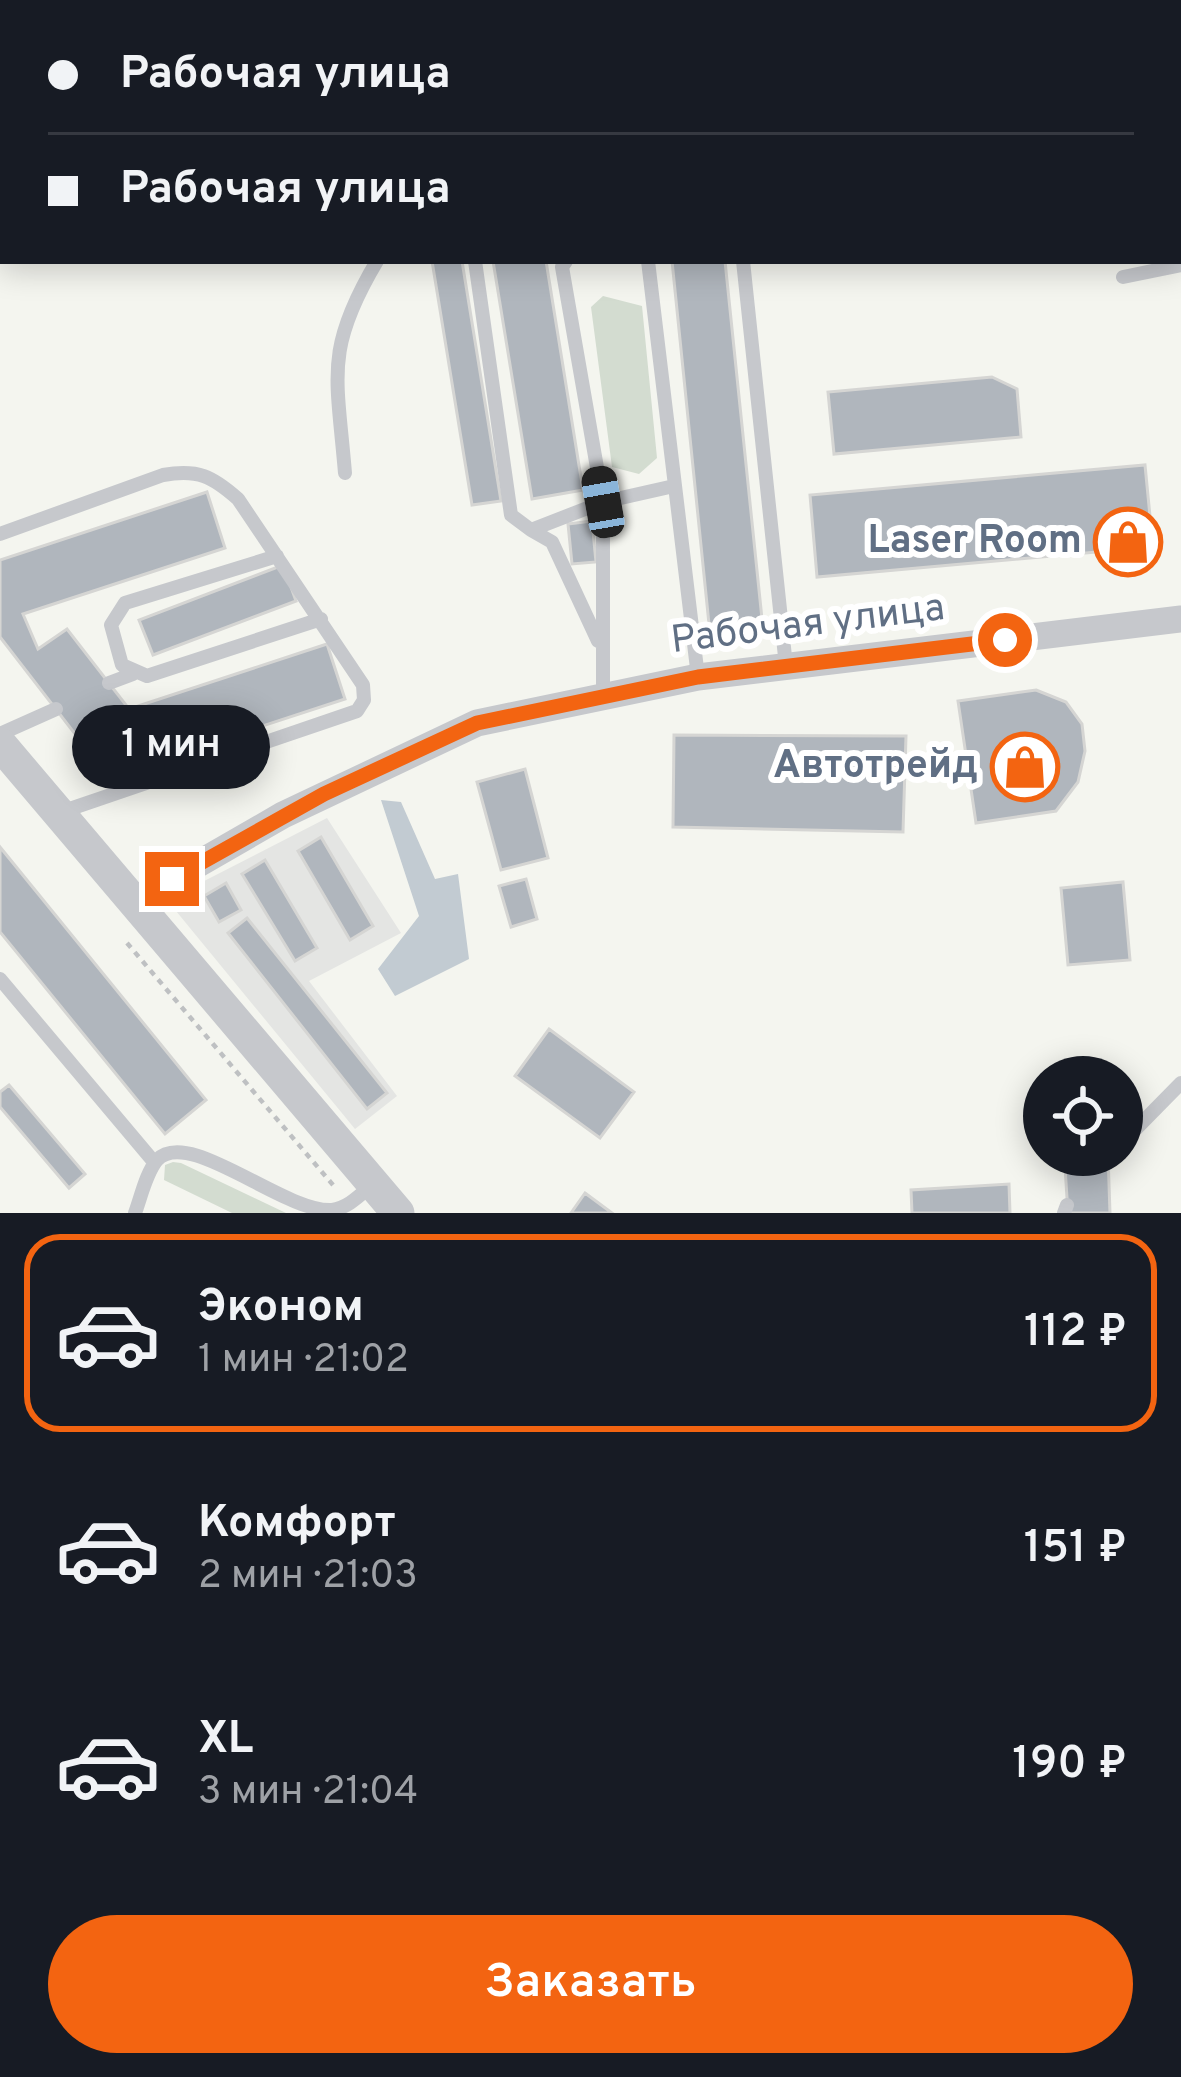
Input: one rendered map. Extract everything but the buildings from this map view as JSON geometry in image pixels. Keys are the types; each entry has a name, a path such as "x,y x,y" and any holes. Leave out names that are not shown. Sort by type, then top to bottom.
{"street":[{"name":"Рабочая улица","path":"131,902 283,815 477,723 698,677 1181,620"},
{"path":"0,744 362,1193 398,1213"}],"lane":[{"path":"345,473 335,353 349,308 374,264"},
{"path":"476,264 511,515 552,542 599,644"},
{"path":"564,264 603,502 599,644 603,698"},
{"path":"648,264 698,677"},
{"path":"742,264 786,665"},
{"path":"1123,277 1181,265"},
{"path":"0,534 163,475 190,471 214,477 238,499 363,685 364,700 357,711 58,812"},
{"path":"531,530 603,502 674,486"},
{"path":"133,674 122,665 111,625 124,603 277,556"},
{"path":"110,683 133,674 147,676 321,619"},
{"path":"0,734 56,709"},
{"path":"0,979 154,1162"},
{"path":"1143,1122 1181,1083"},
{"path":"135,1213 154,1162 168,1152 187,1150 276,1196 309,1207 332,1210 362,1193"}],"path":[{"path":"121,936 318,1172 362,1193"}],"shaded area":[{"path":"603,296 642,306 657,458 639,474 612,467 591,307"},
{"path":"381,800 401,802 435,879 458,874 469,959 395,996 378,969 419,916"},
{"path":"327,818 401,933 309,981 397,1096 355,1129 167,900"},
{"path":"173,1162 286,1213 232,1213 164,1180 165,1165"}],"place":[{"name":"Laser Room","path":"1128,542"},
{"name":"Автотрейд","path":"1025,767"}],"route":[{"path":"172,879 324,794 477,723 698,677 1005,640"}]}
